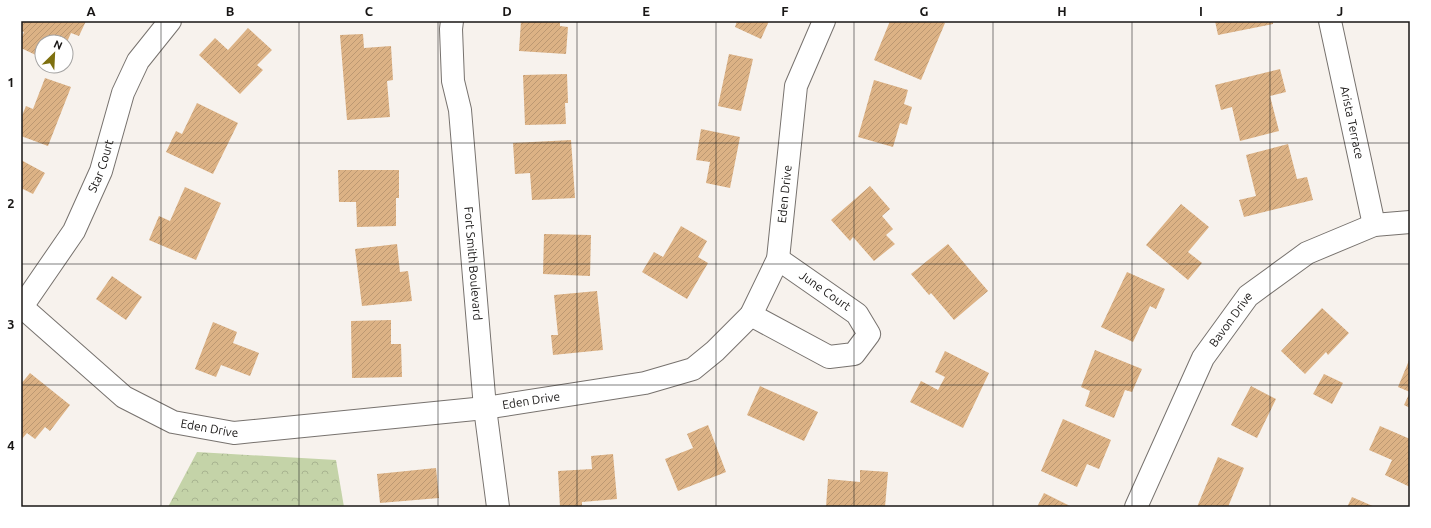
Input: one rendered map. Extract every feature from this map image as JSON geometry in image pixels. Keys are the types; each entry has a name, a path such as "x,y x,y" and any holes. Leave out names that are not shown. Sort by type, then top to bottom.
{"street":[{"name":"Star Court","path":"21,307 74,232 101,171 123,93 138,61 170,21"},
{"name":"Fort Smith Boulevard","path":"452,21 453,81 460,110 486,408 498,507"},
{"name":"Eden Drive","path":"21,307 124,397 172,422 234,433 486,408 645,383 693,369 715,351 751,315 778,259 796,86 824,21"},
{"name":"Arista Terrace","path":"1330,21 1374,225"},
{"name":"Bavon Drive","path":"1136,507 1203,358 1248,296 1307,253 1374,225 1410,222"},
{"name":"June Court","path":"751,315 829,357 854,354 869,334 857,314 778,259"}],"green space":[{"path":"197,452 336,460 344,507 168,507"}],"building":[{"path":"21,21 86,21 79,36 71,33 34,34 34,54 21,48 21,39 24,32 21,31"},
{"path":"521,21 560,21 560,26 568,27 566,54 519,51"},
{"path":"737,21 769,21 761,39 735,27"},
{"path":"890,21 941,21 945,23 921,80 874,60"},
{"path":"1215,21 1273,21 1273,24 1218,35"},
{"path":"248,28 272,50 257,65 263,70 240,94 199,55 215,38 228,50"},
{"path":"363,34 364,48 391,46 393,80 387,81 390,117 347,120 340,35"},
{"path":"729,54 753,59 741,111 718,106"},
{"path":"1280,69 1286,92 1270,96 1279,131 1240,141 1232,107 1221,110 1215,85"},
{"path":"567,74 568,103 565,103 566,124 525,125 523,75"},
{"path":"45,78 71,87 48,146 21,136 21,118 26,106 33,109"},
{"path":"874,80 908,90 904,104 912,107 907,125 900,123 893,147 858,137"},
{"path":"197,103 238,123 213,174 166,152 176,131 182,134"},
{"path":"701,129 740,137 730,188 706,183 710,162 696,160"},
{"path":"571,140 575,198 532,200 530,173 515,174 513,143"},
{"path":"1288,144 1297,179 1307,177 1313,200 1244,217 1239,200 1256,196 1246,155"},
{"path":"21,160 45,173 33,194 23,189 21,192"},
{"path":"338,170 399,170 399,198 396,198 396,226 357,227 356,202 339,202"},
{"path":"870,186 890,209 882,216 893,229 886,235 895,244 874,261 853,237 850,241 831,220"},
{"path":"185,187 221,203 196,260 149,240 159,216 170,221"},
{"path":"1181,204 1209,227 1188,252 1202,263 1188,280 1146,245"},
{"path":"681,226 707,241 698,257 708,263 687,299 642,272 654,252 663,257"},
{"path":"544,234 591,235 590,276 543,274"},
{"path":"397,244 400,272 408,271 412,301 362,306 355,249"},
{"path":"948,244 988,291 954,320 931,293 929,295 911,274"},
{"path":"1127,272 1165,289 1156,309 1150,306 1133,342 1101,327"},
{"path":"112,276 142,297 126,320 96,299"},
{"path":"597,291 603,350 553,355 551,335 558,335 554,295"},
{"path":"1322,308 1349,333 1328,355 1326,352 1305,374 1281,351"},
{"path":"391,320 391,344 401,344 402,377 352,378 351,321"},
{"path":"213,322 237,332 233,343 259,353 250,376 221,365 216,377 195,369"},
{"path":"1095,350 1142,369 1132,392 1125,390 1114,418 1085,406 1090,391 1081,387"},
{"path":"945,351 989,373 963,428 910,402 921,381 938,390 945,377 935,372"},
{"path":"1410,358 1410,392 1398,387"},
{"path":"30,373 70,405 50,431 45,427 35,439 27,433 21,440 21,384"},
{"path":"1324,374 1343,383 1332,404 1313,394"},
{"path":"760,386 818,412 804,441 747,415"},
{"path":"1251,386 1276,399 1257,438 1231,425"},
{"path":"1410,392 1410,408 1404,405"},
{"path":"1063,419 1111,440 1099,469 1087,464 1077,487 1041,471"},
{"path":"708,425 726,472 678,491 665,459 693,448 687,434"},
{"path":"1380,426 1410,439 1410,487 1385,475 1392,460 1369,450"},
{"path":"613,454 617,499 582,502 582,507 560,507 558,471 592,469 591,456"},
{"path":"1218,457 1244,468 1228,507 1197,507"},
{"path":"436,468 439,498 380,503 377,474"},
{"path":"860,470 888,472 885,507 826,507 828,479 860,482"},
{"path":"1044,493 1072,507 1037,507"},
{"path":"1352,497 1375,507 1347,507"}]}
